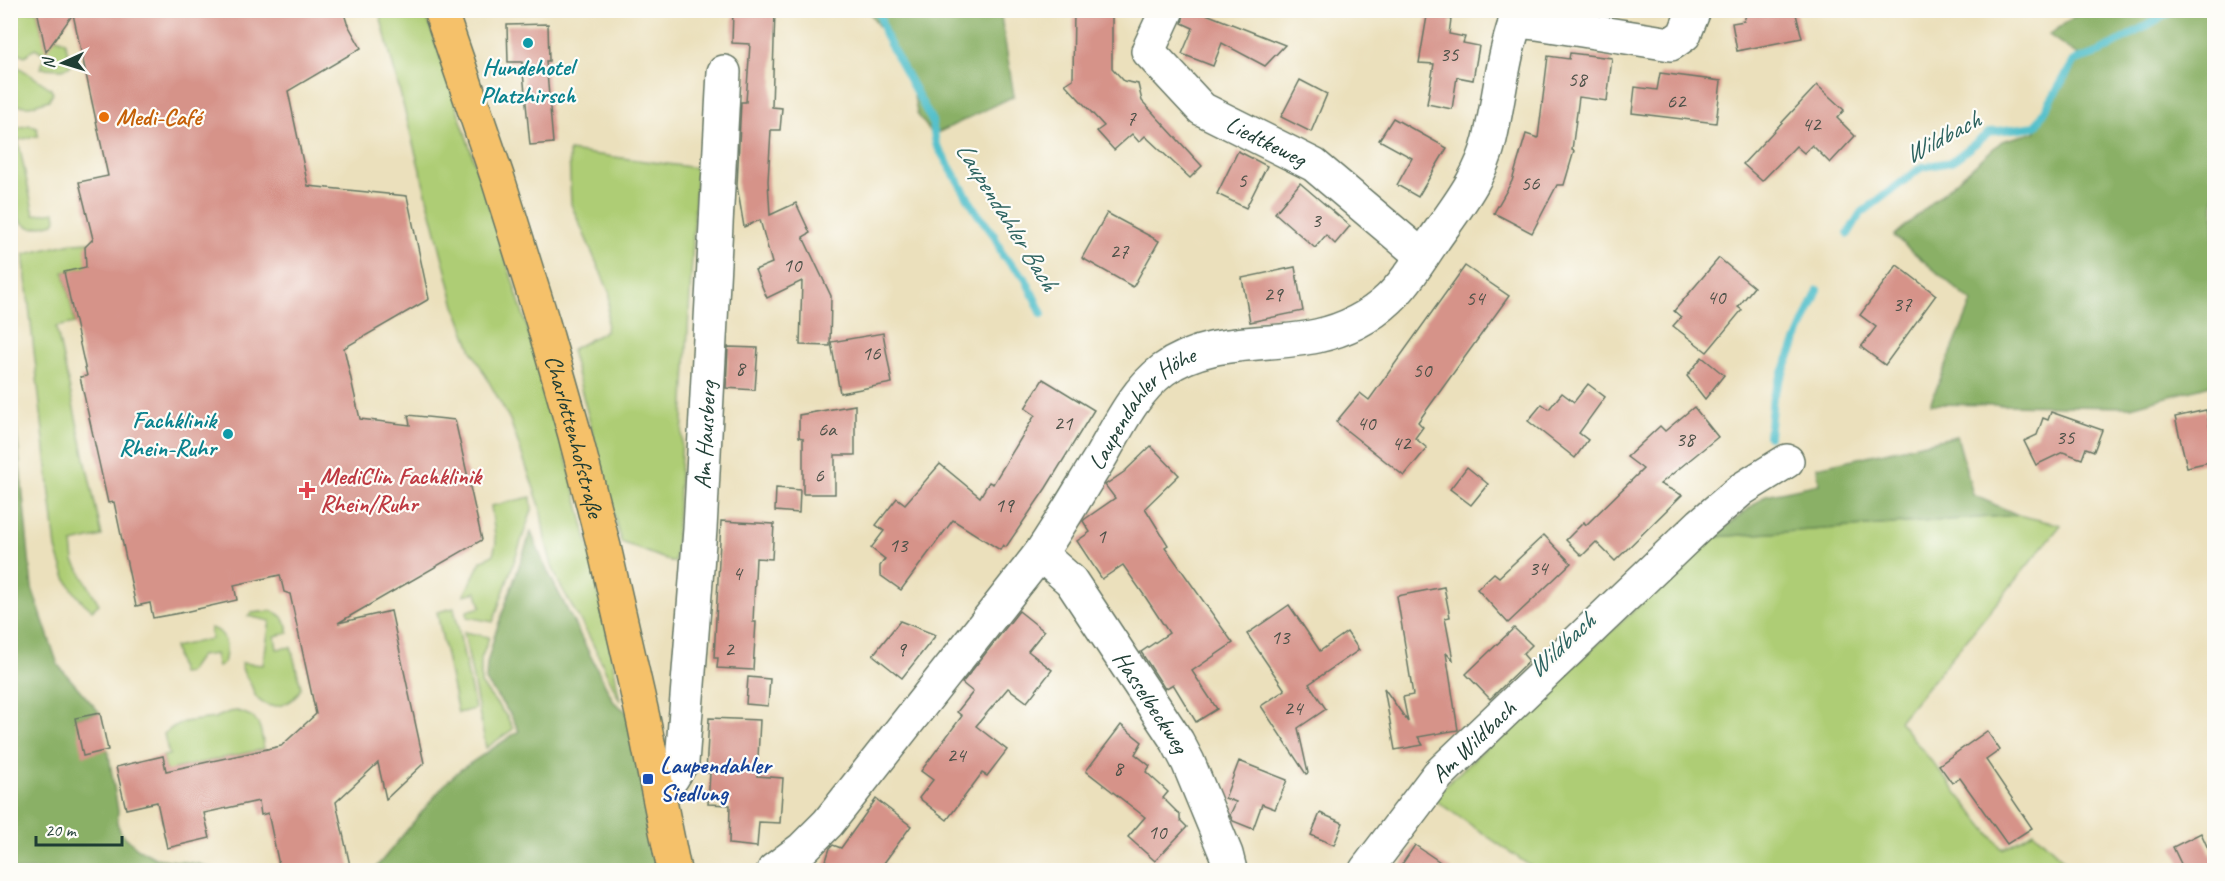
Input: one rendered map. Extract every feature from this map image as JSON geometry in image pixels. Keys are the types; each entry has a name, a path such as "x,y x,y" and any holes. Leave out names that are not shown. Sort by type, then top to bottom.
{"main road":[{"name":"Charlottenhofstraße","path":"440,10 498,179 543,323 574,435 604,547 674,870"}],"street":[{"name":"Liedtkeweg","path":"1167,10 1148,51 1202,109 1314,165 1422,256"},
{"name":"Laupendahler Höhe","path":"774,870 802,849 828,823 1040,554 1137,396 1165,369 1179,361 1212,349 1316,336 1357,322 1374,312 1406,280 1468,191 1486,156 1517,16 1537,23 1671,44 1684,35 1694,10"},
{"name":"Am Hausberg","path":"658,788 672,778 682,762 700,517 724,72"},
{"name":"Am Wildbach","path":"1366,870 1438,776 1701,524 1742,489 1787,461"},
{"name":"Hasselbeckweg","path":"1040,554 1071,581 1176,741 1192,772 1226,854 1230,870"}],"green space":[{"path":"11,11 37,11 42,33 65,41 71,66 63,69 41,68 45,54 35,48 25,56 11,50"},
{"path":"379,11 424,11 433,34 560,436 593,568 620,701 589,636 559,583 545,539 540,506 510,420 472,351 455,306"},
{"path":"869,11 1000,11 1014,96 933,135 917,114 911,78"},
{"path":"2082,11 2214,11 2214,384 2131,407 1930,404 1972,302 1894,236 2002,141 2035,132 2080,57 2049,35"},
{"path":"11,62 50,88 53,93 49,100 30,106 11,105"},
{"path":"30,125 37,128 38,136 18,140 34,215 55,212 56,219 54,223 33,228 23,224 17,213 11,166 11,135 17,128"},
{"path":"569,151 697,168 675,563 621,542 571,350 606,331 610,294 571,204"},
{"path":"90,242 115,261 64,272 75,323 56,327 102,536 72,543 74,561 99,604 92,610 78,597 68,583 56,548 24,261 25,254 72,243"},
{"path":"10,362 32,588 58,665 100,713 75,718 108,750 118,811 117,823 121,833 137,848 155,858 199,864 215,870 11,870"},
{"path":"1957,436 1973,495 2018,515 1713,537 1766,495 1819,484 1817,467"},
{"path":"531,497 532,510 493,622 467,617 467,611 481,607 477,592 464,595 481,561 493,555 496,543 491,506"},
{"path":"2018,515 2061,525 1899,721 2002,849 2034,832 2074,870 1536,870 1432,798 1713,537"},
{"path":"531,532 543,562 614,702 628,713 658,870 374,870 445,784 460,770 519,731 510,714 486,681 487,663"},
{"path":"454,608 475,709 458,713 437,612"},
{"path":"272,611 284,619 287,625 289,633 275,636 277,649 291,647 301,687 294,698 275,706 262,703 257,698 242,666 242,663 263,665 270,621 248,616 251,613"},
{"path":"210,628 220,632 225,641 224,663 218,667 215,654 200,656 188,673 181,674 174,647 211,639"},
{"path":"464,632 489,637 481,659 481,684 507,717 513,729 486,748"},
{"path":"237,711 256,720 261,730 264,749 174,769 169,787 163,756 169,755 164,734 184,722 215,718"}],"building":[{"name":"Fachklinik Rhein-Ruhr","path":"37,10 343,10 347,23 361,48 288,91 308,186 407,196 429,299 344,348 360,419 410,425 408,415 455,420 482,540 338,623 391,611 424,763 386,799 378,763 336,802 351,870 280,870 268,813 261,815 259,801 204,813 210,838 167,848 157,802 126,809 116,767 163,756 166,771 281,746 316,714 290,594 284,592 280,575 234,585 237,600 180,613 153,618 150,603 136,606 114,502 108,503 80,377 87,376 64,272 86,267 85,247 93,239 79,182 108,176 73,14 46,52"},
{"path":"733,10 775,10 772,107 782,108 780,130 771,130 768,181 770,215 796,203 810,233 803,237 831,296 830,346 800,345 802,281 767,298 755,270 772,263 760,220 744,227 737,186 741,102 746,102 750,44 732,43"},
{"path":"1074,10 1112,10 1112,68 1124,81 1138,84 1142,101 1202,166 1190,178 1145,136 1139,142 1132,134 1114,150 1097,131 1104,126 1065,84 1073,79"},
{"path":"1185,10 1196,10 1285,45 1265,66 1222,43 1213,66 1182,54 1193,28 1182,23"},
{"path":"1795,10 1802,38 1737,51 1732,23 1744,21 1747,12"},
{"path":"1427,16 1451,19 1449,34 1465,37 1463,43 1479,46 1473,80 1457,77 1452,109 1427,104 1434,64 1419,63"},
{"path":"548,24 549,61 546,61 553,143 530,145 522,62 508,62 507,25"},
{"path":"1570,53 1612,58 1607,101 1579,97 1572,150 1574,151 1564,185 1557,185 1532,233 1494,213 1512,181 1526,134 1538,138 1548,56 1569,59"},
{"path":"1660,73 1721,81 1716,123 1632,113 1635,87 1657,90"},
{"path":"1300,80 1327,94 1311,132 1281,117"},
{"path":"1817,85 1844,110 1837,118 1855,136 1830,163 1812,145 1804,153 1796,146 1762,181 1743,164"},
{"path":"1393,118 1447,148 1418,197 1397,185 1412,158 1379,140"},
{"path":"1238,151 1267,166 1246,208 1217,194"},
{"path":"1300,183 1350,226 1335,244 1326,235 1315,248 1275,213"},
{"path":"1107,213 1159,241 1133,287 1082,258"},
{"path":"1719,258 1754,287 1738,307 1742,310 1707,352 1673,326 1681,317 1674,311"},
{"path":"1897,265 1936,295 1885,365 1861,347 1876,327 1860,315"},
{"path":"1465,266 1509,296 1418,422 1423,427 1415,438 1427,448 1404,476 1336,422 1360,393 1369,400"},
{"path":"1295,267 1303,311 1250,322 1242,278"},
{"path":"883,333 892,383 840,393 831,342"},
{"path":"728,347 758,348 755,390 726,388"},
{"path":"1702,357 1724,375 1705,399 1687,376"},
{"path":"1043,379 1094,410 1006,547 1003,545 1000,550 953,520 901,590 880,575 880,566 885,559 871,548 884,531 876,525 897,498 905,504 940,464 980,497 989,482 993,484 1035,415 1025,408"},
{"path":"1588,384 1605,397 1579,433 1588,440 1575,458 1528,421 1542,404 1549,409 1562,393 1574,402"},
{"path":"855,405 855,455 835,455 835,494 803,494 803,438 799,437 799,415"},
{"path":"1694,407 1718,437 1660,484 1682,495 1615,561 1596,542 1582,556 1566,540 1584,522 1586,525 1643,469 1627,457 1660,426 1665,431"},
{"path":"2206,410 2214,449 2214,461 2187,467 2175,417"},
{"path":"2051,412 2102,430 2094,451 2086,448 2082,459 2063,452 2036,465 2024,441 2037,435 2043,418 2048,420"},
{"path":"1151,446 1179,475 1145,508 1168,545 1165,547 1233,643 1192,671 1217,709 1196,722 1173,684 1165,689 1141,652 1169,633 1146,598 1123,565 1102,579 1077,541 1090,532 1083,521 1115,498 1105,485 1124,472"},
{"path":"1467,467 1488,484 1471,505 1450,489"},
{"path":"776,488 800,490 799,513 775,511"},
{"path":"721,521 774,524 772,559 756,558 753,670 717,668 718,658 714,658"},
{"path":"1544,535 1571,563 1508,623 1477,589 1494,573 1499,577"},
{"path":"1444,587 1450,617 1445,618 1453,660 1446,653 1458,730 1418,737 1423,745 1395,750 1384,688 1408,722 1403,697 1413,695 1397,596"},
{"path":"1289,605 1320,651 1347,632 1359,650 1309,684 1326,709 1298,728 1308,773 1306,774 1261,706 1285,690 1247,634"},
{"path":"1019,611 1044,631 1028,651 1052,670 1027,702 1008,688 976,726 1007,750 987,776 982,773 947,820 919,798 933,780 921,771 962,716 957,712 973,692 962,683"},
{"path":"900,621 936,635 902,678 873,655"},
{"path":"1514,628 1532,645 1523,654 1529,661 1490,699 1466,674"},
{"path":"748,677 770,679 768,706 746,704"},
{"path":"100,713 108,750 83,756 75,718"},
{"path":"709,718 760,720 757,776 783,778 780,823 759,822 757,847 729,844 730,805 708,804 710,773 706,773"},
{"path":"1121,725 1142,742 1135,754 1150,766 1146,772 1168,792 1163,798 1180,815 1180,820 1187,827 1155,861 1128,837 1145,817 1086,771"},
{"path":"1987,731 2000,750 1986,760 2032,828 2007,844 1960,778 1952,783 1939,765"},
{"path":"1239,761 1287,780 1275,809 1262,804 1253,829 1233,821 1230,815 1236,802 1225,798"},
{"path":"876,799 911,826 884,863 895,867 895,870 823,870 830,848 833,845 841,848"},
{"path":"1320,813 1343,823 1334,845 1311,835"},
{"path":"2201,833 2214,862 2214,870 2184,870 2173,847"},
{"path":"1415,845 1452,870 1398,870"}],"waterway":[{"name":"Laupendahler Bach","path":"876,10 885,35 932,121 936,144 977,213 994,235 1003,256 1025,278 1042,314"},
{"name":"Wildbach","path":"1848,234 1860,214 1922,167 1951,162 1990,132 2036,126 2074,61 2100,52 2174,10"},
{"name":"Wildbach","path":"1769,436 1773,396 1818,290"}],"place":[{"name":"Hundehotel Platzhirsch","path":"528,43"},
{"name":"Medi-Café","path":"104,117"},
{"name":"Fachklinik Rhein-Ruhr","path":"228,434"},
{"name":"MediClin Fachklinik Rhein/Ruhr","path":"307,490"},
{"name":"Laupendahler Siedlung","path":"648,779"}]}
